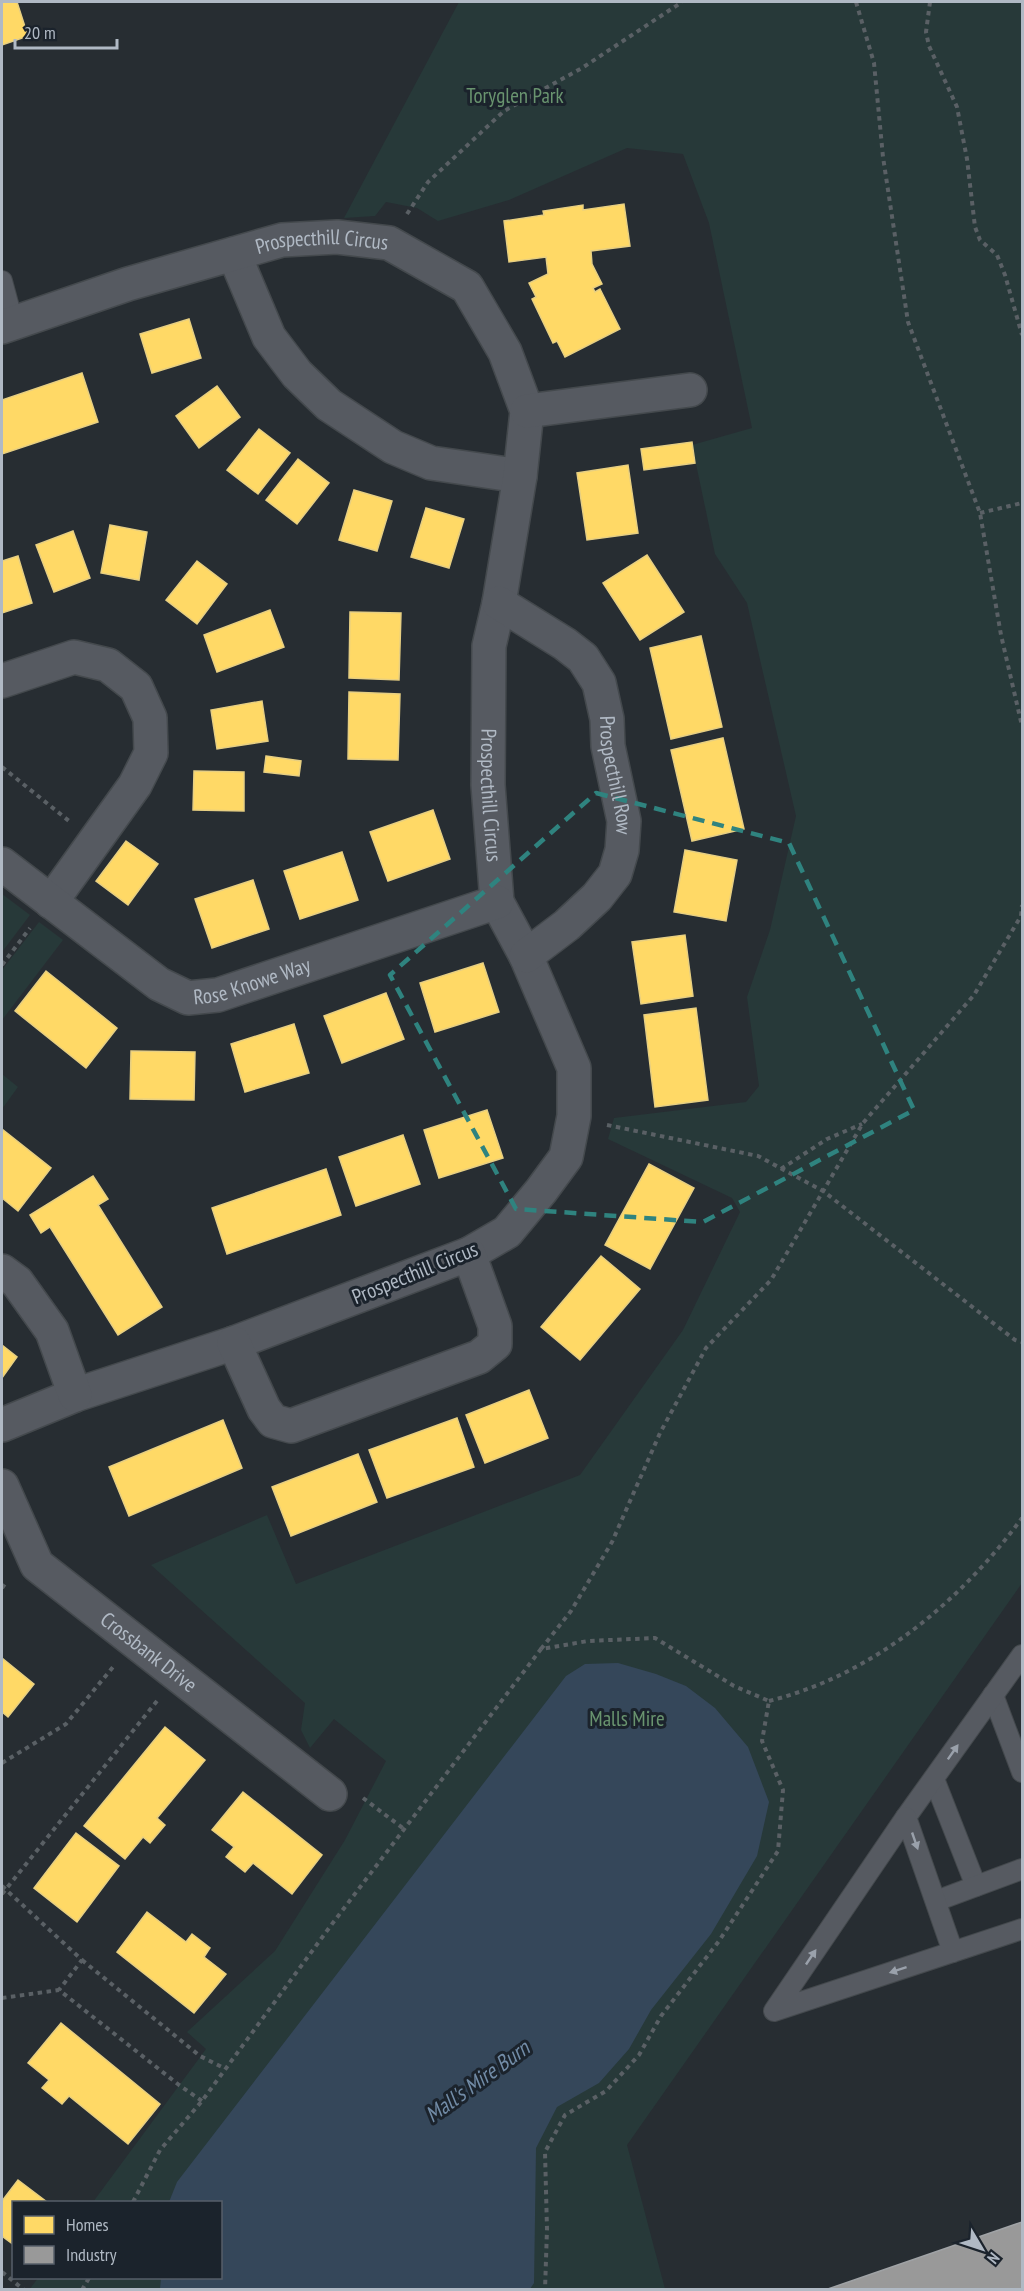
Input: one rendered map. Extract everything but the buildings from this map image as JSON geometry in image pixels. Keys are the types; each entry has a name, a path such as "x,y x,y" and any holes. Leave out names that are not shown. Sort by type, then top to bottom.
{"street":[{"name":"Prospecthill Circus","path":"2,1425 75,1395 234,1343 469,1254 507,1232 541,1191 566,1157 574,1116 573,1068 526,956 497,902 488,773 489,646 499,603 528,411 505,352 467,287 389,243 337,237 282,240 128,284 7,324"},
{"path":"234,254 269,337 297,374 329,405 393,447 431,463 520,476"},
{"path":"528,411 690,390"},
{"name":"Prospecthill Row","path":"499,603 566,644 583,658 599,683 607,718 608,746 624,820 622,850 615,874 597,897 567,925 526,956"},
{"path":"2,681 74,657 108,665 136,687 150,718 151,753 135,785 51,902"},
{"name":"Rose Knowe Way","path":"2,864 159,984 188,998 218,995 497,902"},
{"path":"234,1343 264,1409 273,1421 291,1426 478,1357 495,1344 495,1326 469,1254"},
{"path":"2,1271 17,1282 52,1331 75,1395"},
{"name":"Crossbank Drive","path":"2,1485 37,1564 330,1794"}],"lane":[{"path":"2,281 7,324"},
{"path":"1023,1654 906,1817 774,2011 1023,1929"},
{"path":"993,1695 1023,1772"},
{"path":"934,1779 976,1886"},
{"path":"906,1817 953,1952"},
{"path":"936,1901 1023,1869"}],"path":[{"path":"389,243 428,182 504,111 582,68 682,2"},
{"path":"856,2 874,63 883,157 908,322 980,513 1001,635 1023,726"},
{"path":"930,2 926,32 928,46 957,107 967,159 975,227 980,240 997,255 1023,335"},
{"path":"980,513 1023,503"},
{"path":"2,767 94,841"},
{"path":"2,965 51,902"},
{"path":"134,2201 160,2150 202,2101 224,2068 404,1829 572,1611 612,1542 660,1432 706,1348 771,1280 863,1123 974,995 1021,916 1023,905"},
{"path":"574,1116 629,1131 758,1156 823,1191 1015,1340 1023,1342"},
{"path":"781,1169 827,1139 863,1123"},
{"path":"541,1649 588,1641 655,1638 734,1686 770,1701 791,1695 859,1666 911,1631 974,1576 1023,1518"},
{"path":"2,1763 66,1724 134,1641"},
{"path":"178,1675 2,1890 82,1960 200,2056 224,2068"},
{"path":"545,2289 547,2229 545,2152 565,2115 606,2091 639,2055 661,2016 719,1941 778,1851 783,1790 762,1741 770,1701"},
{"path":"330,1794 360,1795 404,1829"},
{"path":"2,1998 59,1990 82,1960"},
{"path":"59,1990 178,2085 202,2101"},
{"path":"2,2272 24,2289"}],"highlighted area":[{"path":"596,793 789,843 914,1110 703,1222 516,1209 390,975"}],"green space":[{"name":"Malls Mire","path":"459,2 1022,2 1022,1583 627,2145 665,2289 29,2290 37,2279 222,2279 222,2201 94,2201 206,2049 187,2032 275,1951 345,1840 386,1761 334,1719 310,1748 301,1730 305,1703 151,1565 267,1515 296,1584 580,1475 683,1330 740,1212 732,1198 608,1139 614,1118 746,1102 759,1086 747,997 770,930 796,816 747,603 715,554 692,445 752,428 709,223 683,154 627,148 509,200 438,221 417,208 386,202 375,216 344,218"},
{"path":"2,894 30,915 2,952"},
{"path":"39,922 63,940 2,1020 2,970"},
{"path":"2,1074 18,1087 2,1109"}],"water":[{"name":"Mall's Mire Burn","path":"618,1663 686,1686 715,1708 748,1747 769,1802 757,1856 711,1934 651,2010 629,2049 599,2083 557,2107 536,2148 534,2283 530,2289 160,2289 161,2279 222,2279 222,2201 169,2201 177,2182 566,1676 585,1664"}],"park label":[{"name":"Toryglen Park","path":"515,96"}]}
